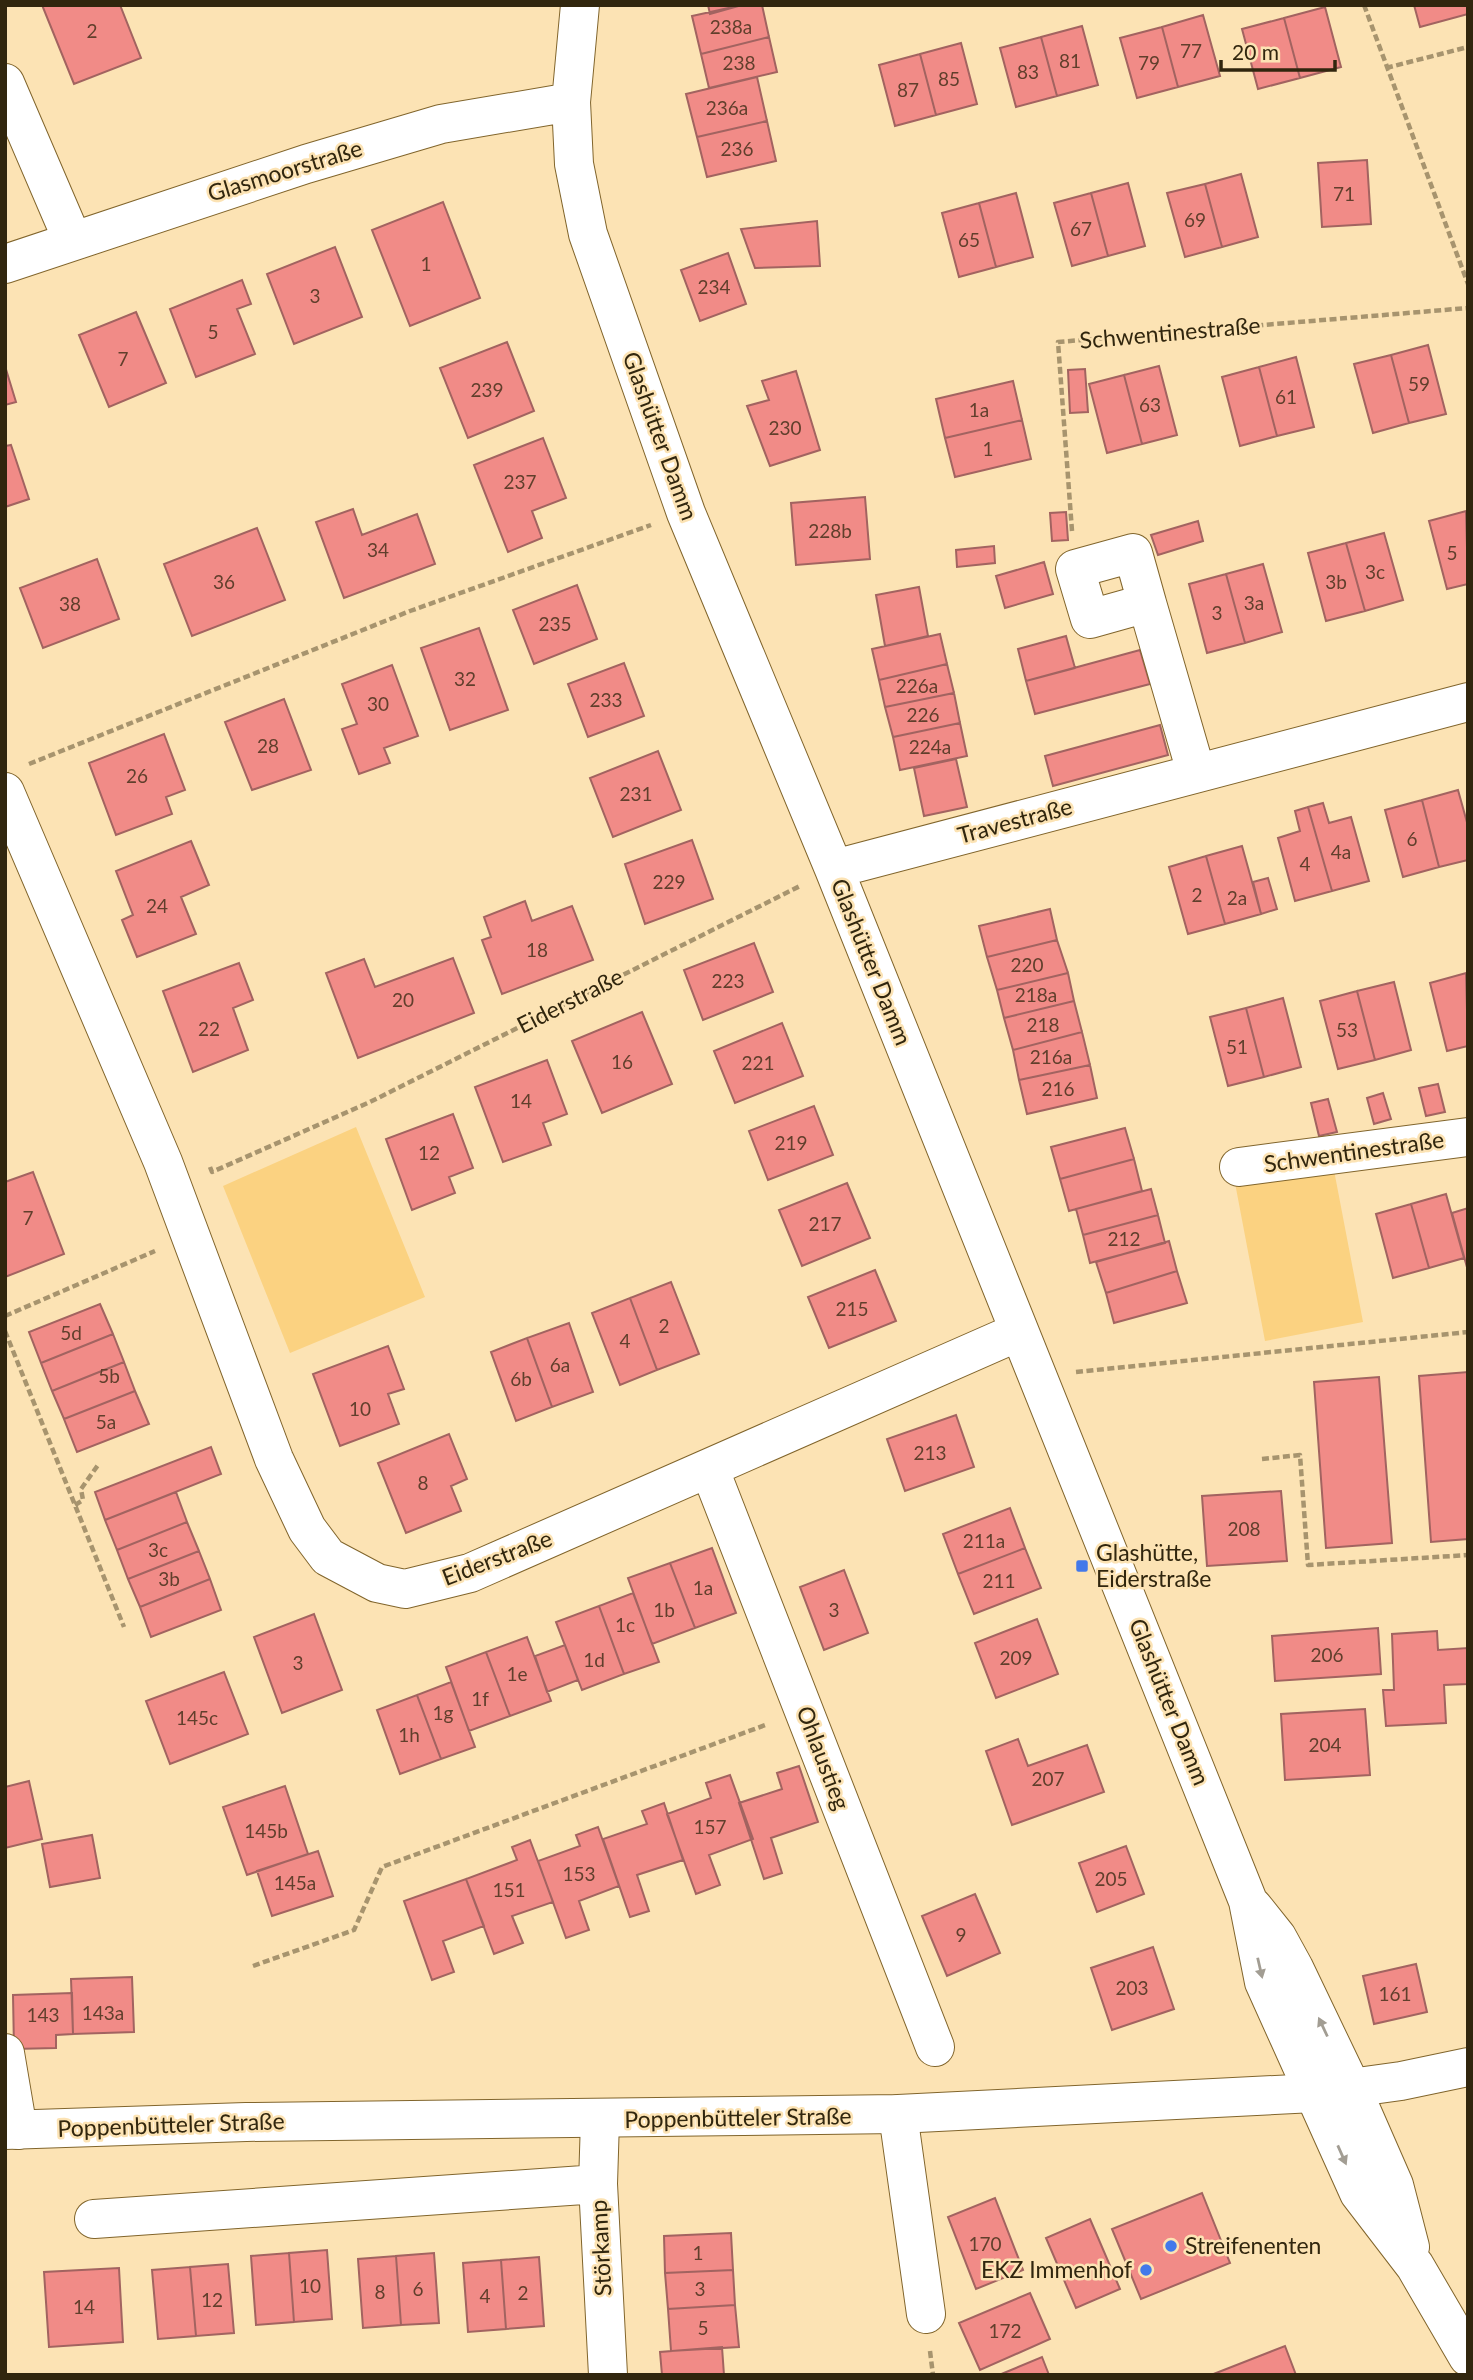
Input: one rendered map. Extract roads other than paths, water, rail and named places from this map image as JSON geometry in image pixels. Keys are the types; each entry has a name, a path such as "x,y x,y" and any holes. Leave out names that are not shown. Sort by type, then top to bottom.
{"street":[{"name":"Glashütter Damm","path":"580,5 571,102 574,164 588,234 687,513 834,869 1248,1901 1264,1982 1359,2193 1415,2266 1468,2357"},
{"path":"5,83 72,239"},
{"name":"Glasmoorstraße","path":"5,264 72,239 441,124 571,102"},
{"path":"1147,603 1090,619 1075,569 1133,553 1196,772"},
{"name":"Travestraße","path":"834,869 1468,702"},
{"name":"Eiderstraße","path":"11,780 192,1236 274,1459 307,1529 328,1557 358,1575 405,1589 470,1573 710,1470 1018,1332"},
{"name":"Schwentinestraße","path":"1240,1167 1468,1137"},
{"name":"Ohlaustieg","path":"710,1470 935,2047"},
{"name":"Glashütter Damm","path":"1248,1901 1277,1937 1352,2089 1394,2185 1415,2266"},
{"path":"5,2053 11,2130"},
{"name":"Poppenbütteler Straße","path":"11,2130 246,2122 898,2115 1314,2093 1352,2089 1468,2067"},
{"path":"898,2115 926,2314"},
{"name":"Störkamp","path":"600,2120 598,2184 608,2375"},
{"path":"94,2219 598,2184"}],"place":[{"name":"Glashütte, Eiderstraße","path":"1082,1566"},
{"name":"Streifenenten","path":"1171,2246"},
{"name":"EKZ Immenhof","path":"1146,2270"}]}
